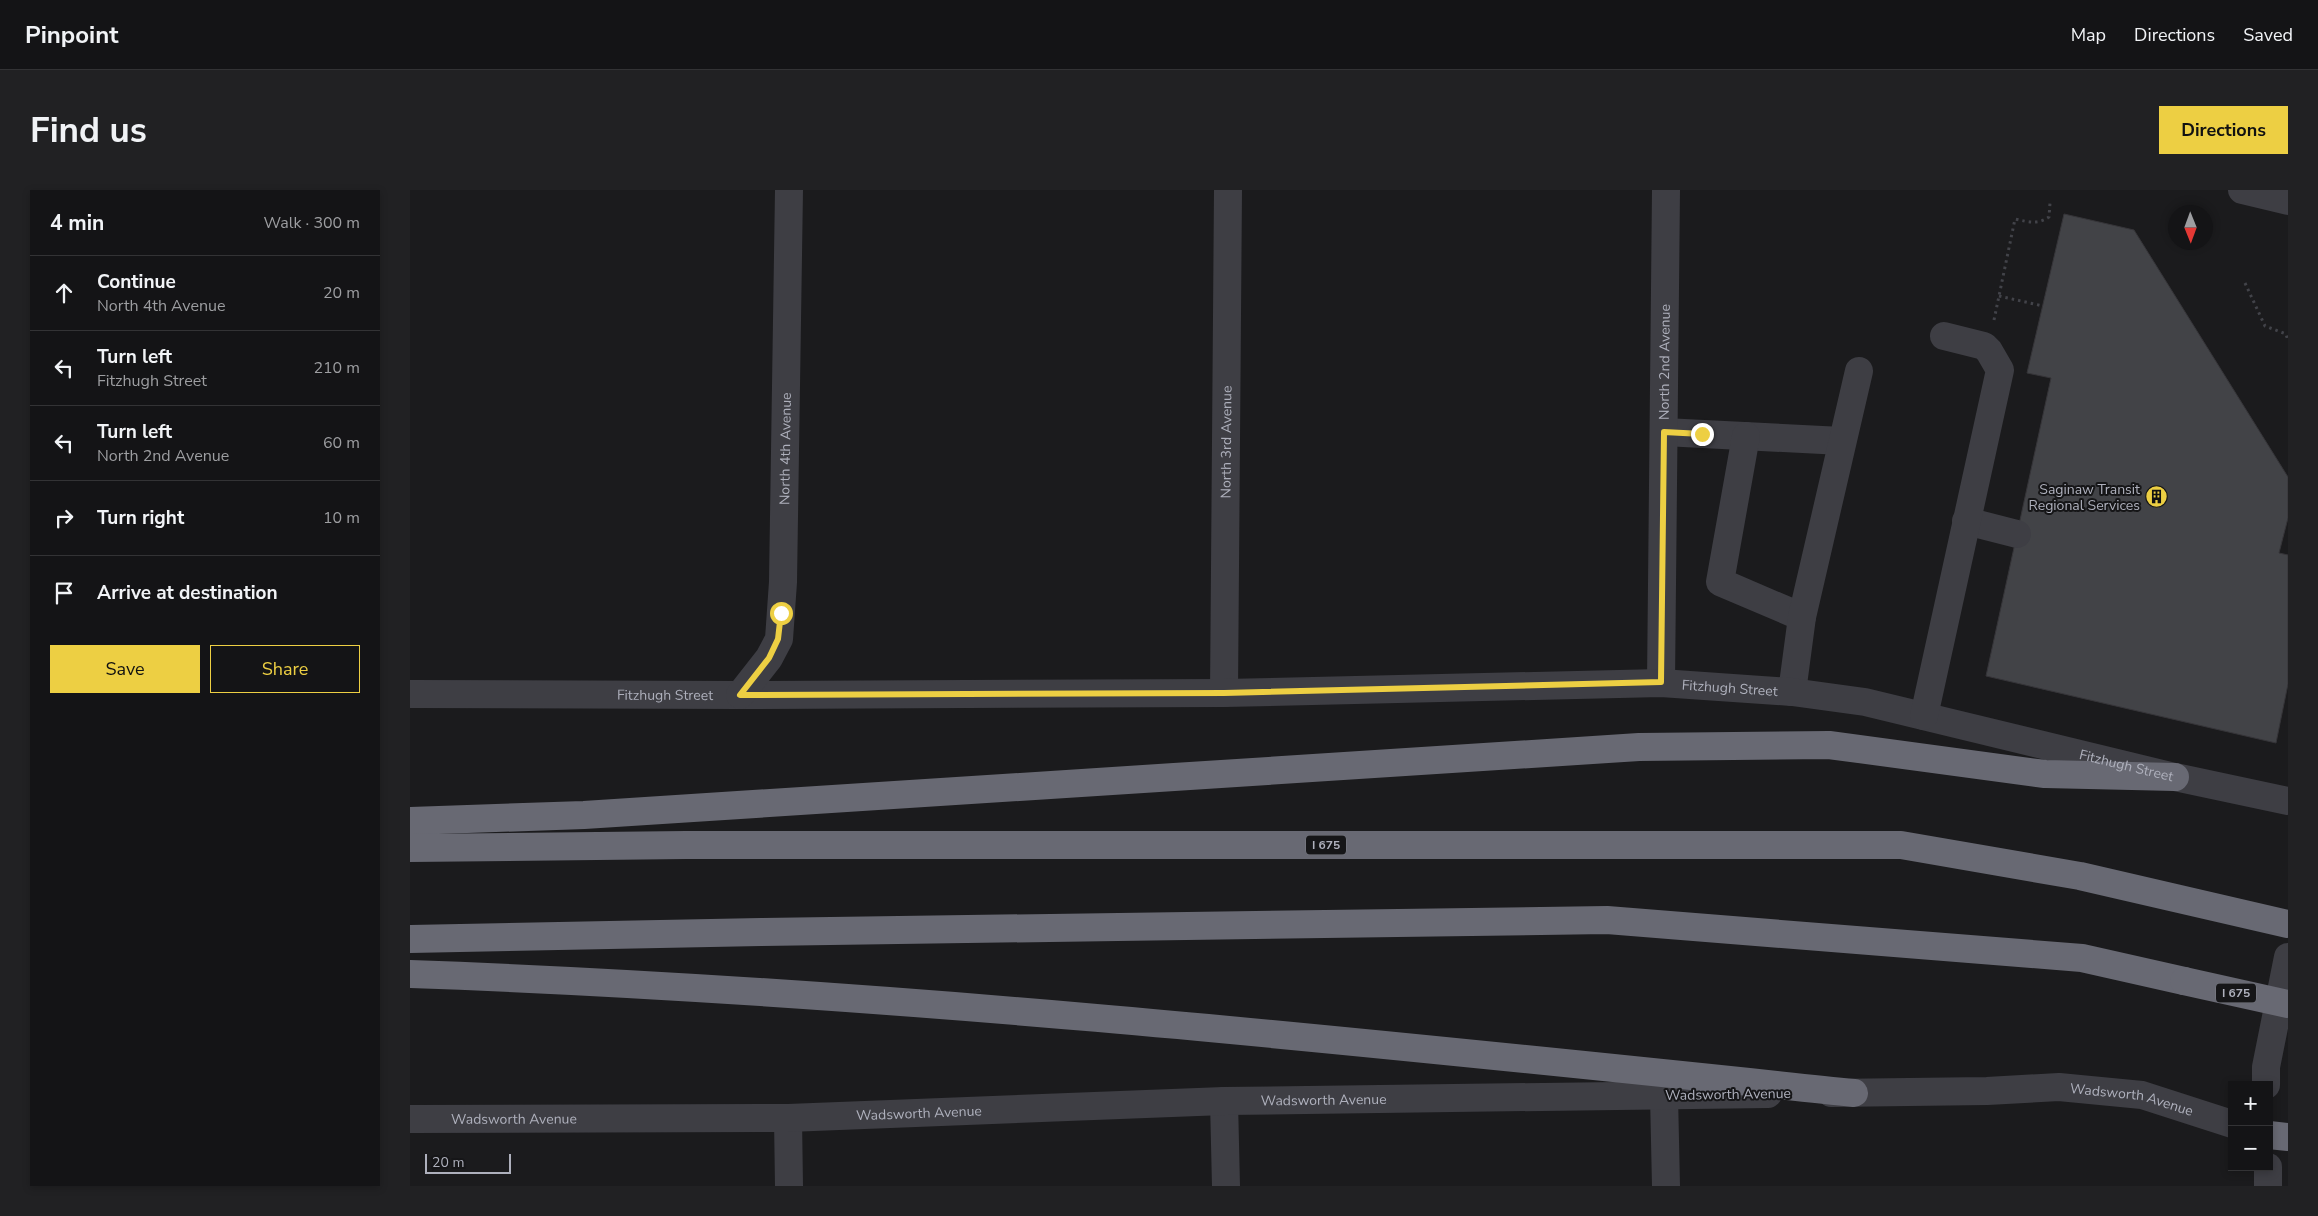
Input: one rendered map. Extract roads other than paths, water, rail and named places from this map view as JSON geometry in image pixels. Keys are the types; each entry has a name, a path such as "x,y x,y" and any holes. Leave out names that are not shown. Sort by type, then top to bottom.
{"highway":[{"path":"410,821 584,815 1639,746 1829,745 2045,774 2175,777"},
{"name":"I 675","path":"410,848 686,845 1901,845 2080,876 2288,924"},
{"name":"I 675","path":"410,939 1607,920 2082,958 2288,1004"},
{"path":"410,974 612,983 875,1000 1367,1042 1854,1093"},
{"path":"2273,1136 2288,1138"}],"street":[{"name":"North 4th Avenue","path":"740,695 769,658 778,639 783,572 789,190"},
{"name":"North 3rd Avenue","path":"1224,693 1228,190"},
{"name":"North 2nd Avenue","path":"1661,682 1666,190"},
{"path":"2242,190 2288,201"},
{"path":"1924,716 2000,370 1988,349 1984,346 1944,336"},
{"path":"1792,692 1802,617 1859,371"},
{"path":"1664,432 1842,441"},
{"path":"1746,436 1720,582 1802,617"},
{"path":"1966,522 2017,534"},
{"name":"Fitzhugh Street","path":"410,694 1224,693 1661,682 1792,692 1866,702 2175,777 2288,801"},
{"path":"2266,1081 2266,1067 2288,957"},
{"name":"Wadsworth Avenue","path":"410,1119 788,1118 1224,1101 1987,1091 2059,1087 2142,1096 2228,1123"},
{"path":"1664,1095 1666,1186"},
{"path":"1224,1101 1226,1186"},
{"path":"788,1118 789,1186"},
{"path":"2268,1171 2268,1186"}],"place":[{"name":"Saginaw Transit Regional Services","path":"2156,497"}]}
